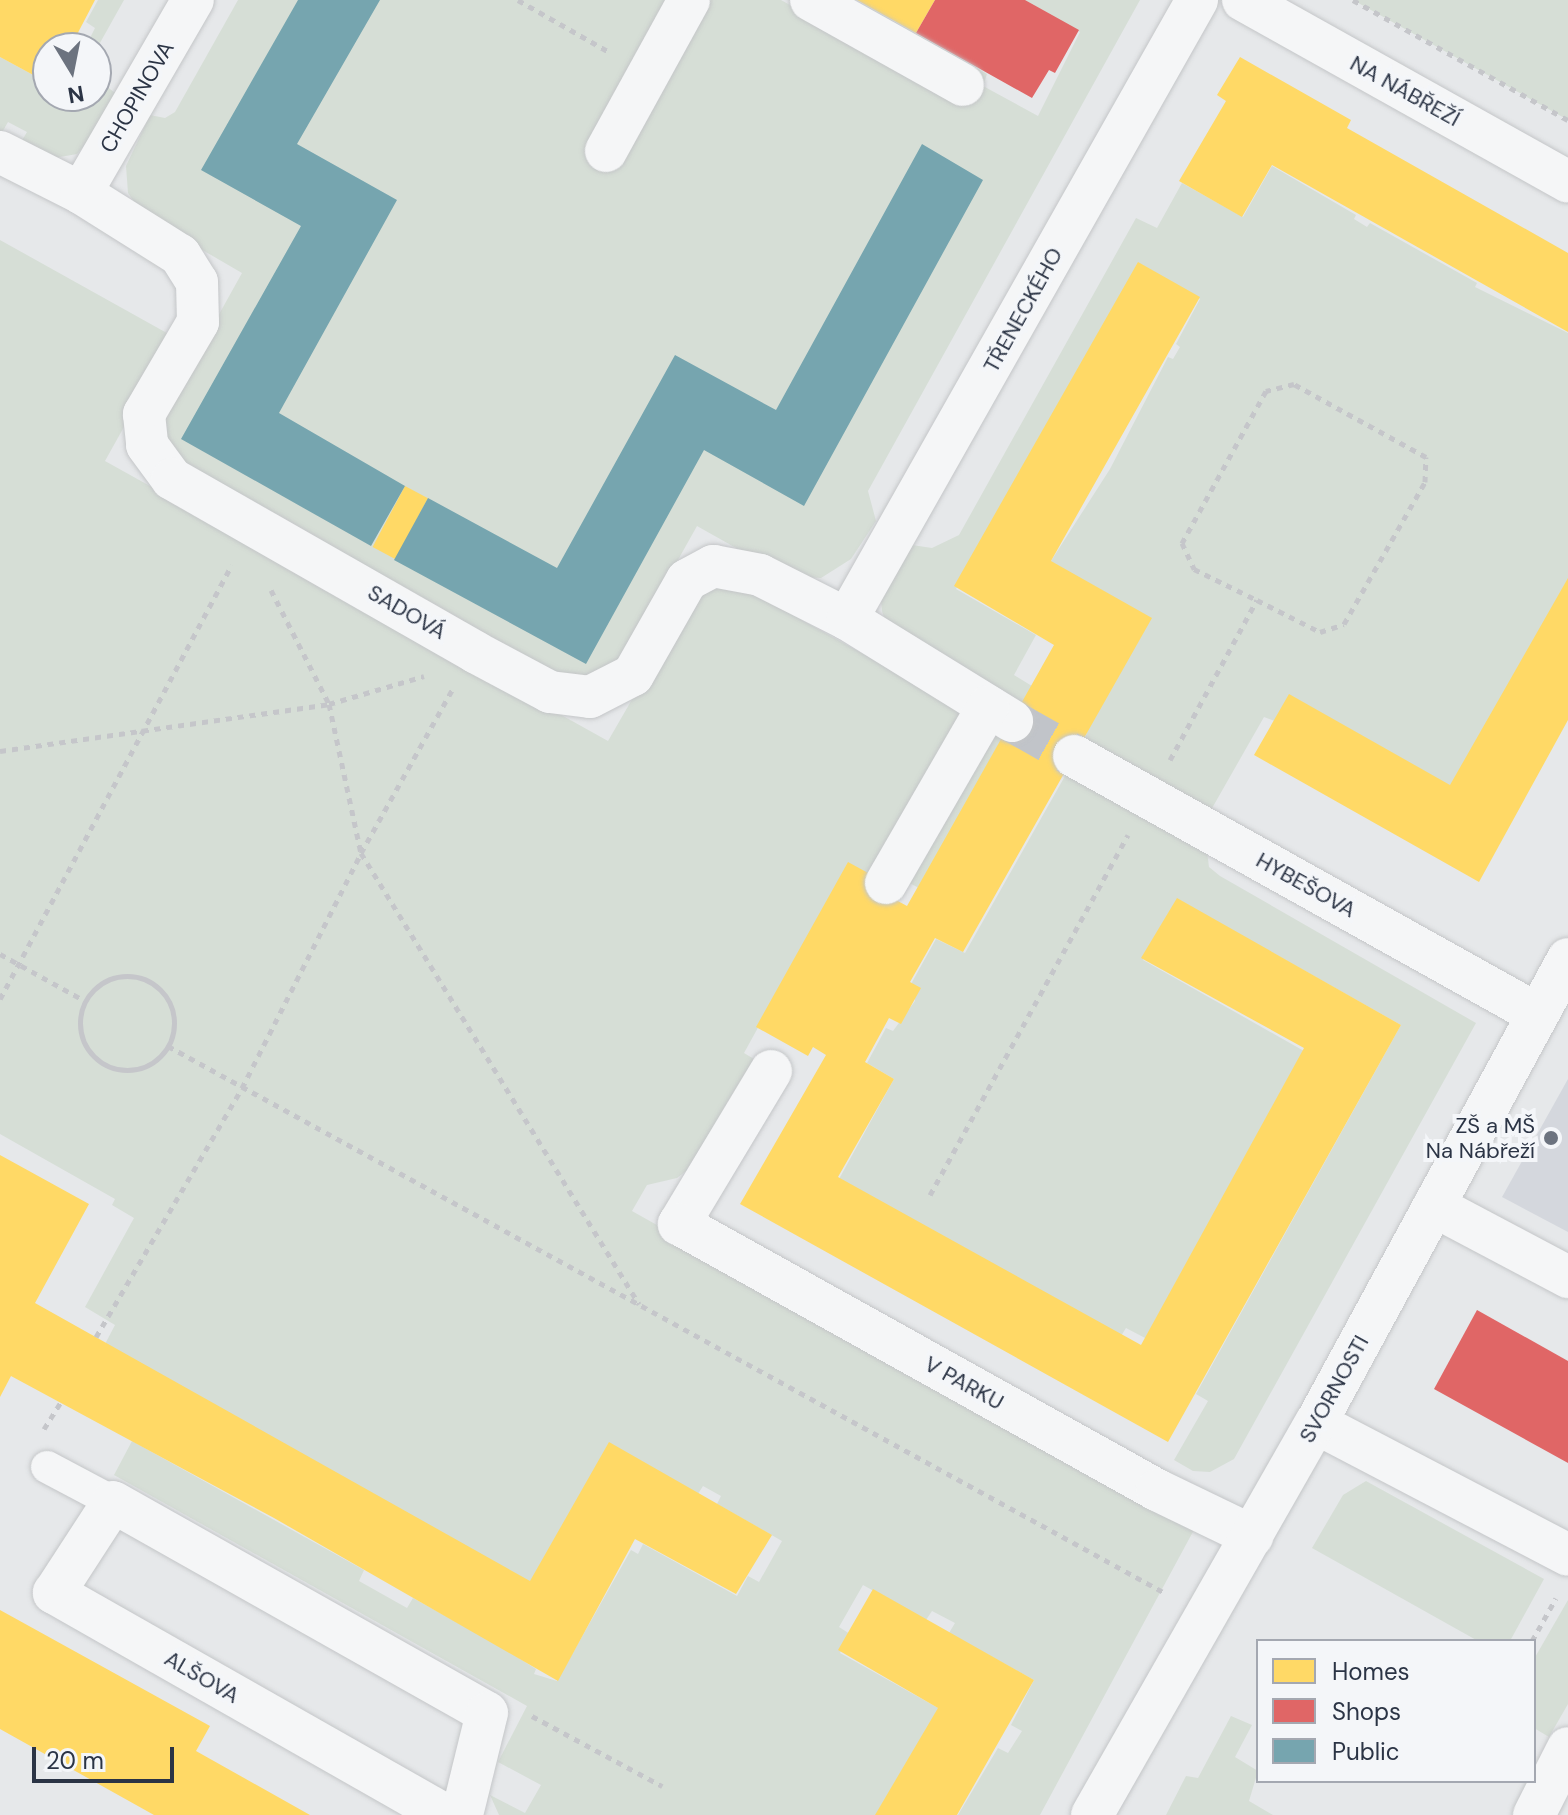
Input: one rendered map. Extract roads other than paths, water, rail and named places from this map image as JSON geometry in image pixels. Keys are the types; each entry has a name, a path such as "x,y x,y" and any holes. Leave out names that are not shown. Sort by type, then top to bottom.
{"street":[{"name":"CHOPINOVA","path":"81,193 193,0"},
{"path":"606,151 689,0"},
{"path":"811,0 963,85"},
{"name":"TŘENECKÉHO","path":"847,619 1197,0"},
{"name":"NA NÁBŘEŽÍ","path":"1243,0 1568,182"},
{"name":"SADOVÁ","path":"0,152 81,193 180,255 197,282 198,322 144,414 147,445 172,479 249,533 471,658 550,692 590,697 633,675 687,580 713,566 760,575 847,619 1000,714 886,883"},
{"name":"HYBEŠOVA","path":"1074,756 1537,1014"},
{"name":"SVORNOSTI","path":"1092,1815 1316,1423 1568,959"},
{"name":"V PARKU","path":"771,1071 679,1224 1157,1490 1252,1536"},
{"path":"1434,1206 1568,1277"},
{"path":"1316,1423 1564,1572"},
{"path":"47,1467 487,1713 462,1815"},
{"name":"ALŠOVA","path":"113,1502 54,1593 445,1815"},
{"path":"1534,1815 1568,1748"}],"tunnel":[{"path":"1012,721 1074,756"}],"place":[{"name":"ZŠ a MŠ Na Nábřeží","path":"1551,1138"}]}
